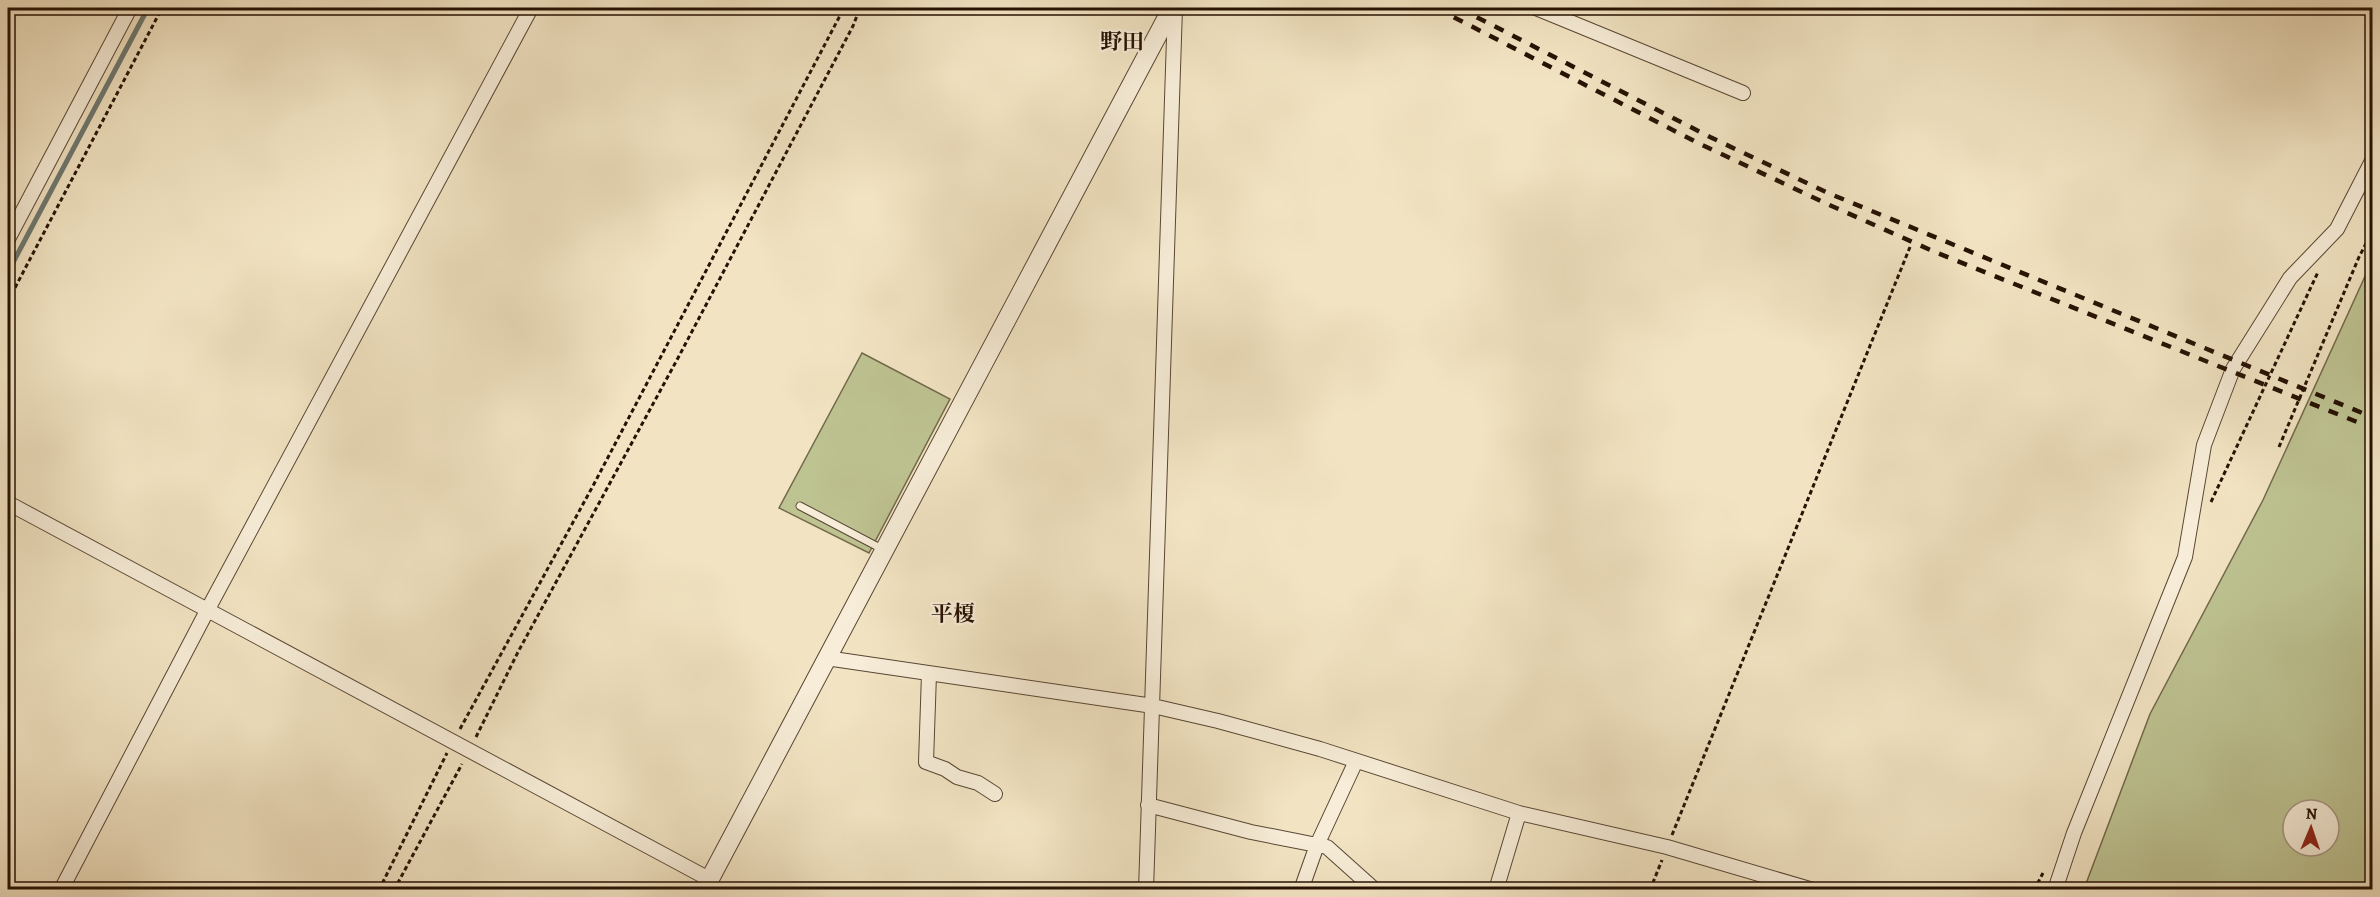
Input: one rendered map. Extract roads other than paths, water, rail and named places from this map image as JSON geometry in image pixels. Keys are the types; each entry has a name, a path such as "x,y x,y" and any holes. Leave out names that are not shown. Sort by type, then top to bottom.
{"street":[{"path":"8,239 130,8"},
{"path":"61,890 208,609 531,8"},
{"path":"8,503 470,749 707,884 1174,8"},
{"path":"1146,890 1174,8"},
{"path":"1536,8 1743,93"},
{"path":"2055,890 2074,833 2185,557 2204,446 2233,369 2290,278 2337,229 2373,161"},
{"path":"826,658 1153,706 1218,721 1356,761 1519,813 1667,848 1813,890"},
{"path":"929,674 926,762 945,769 957,777 978,783 995,794"},
{"path":"1301,890 1317,845 1356,761"},
{"path":"1148,805 1327,847 1375,890"},
{"path":"1496,890 1519,813"}],"lane":[{"path":"800,506 884,550"}],"waterway":[{"path":"8,272 148,8"}],"railway":[{"path":"1436,8 1696,142 1825,203 1935,252 2372,428"},
{"path":"1459,8 1710,137 1828,193 2372,417"}],"district":[{"name":"野田","path":"1122,42"},
{"name":"平榎","path":"953,614"}]}
